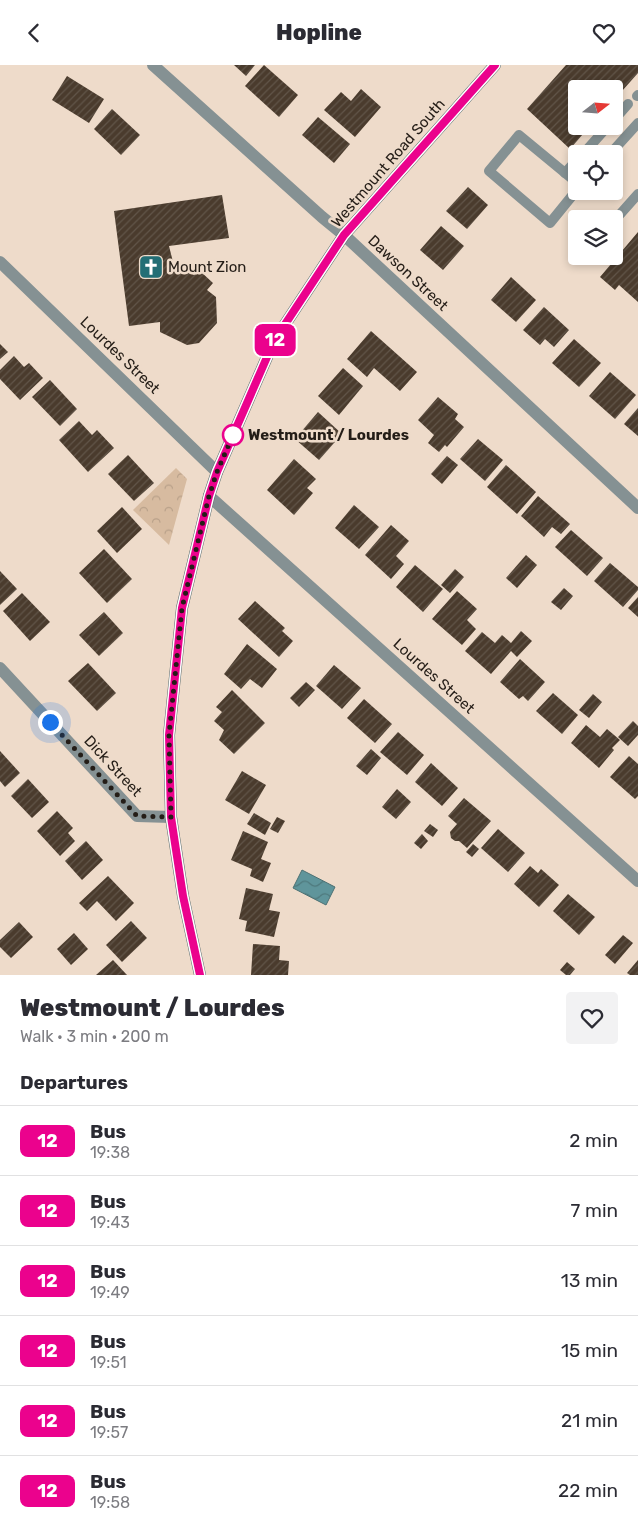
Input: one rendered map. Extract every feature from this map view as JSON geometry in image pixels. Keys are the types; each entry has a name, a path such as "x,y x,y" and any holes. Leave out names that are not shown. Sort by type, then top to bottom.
{"main road":[{"name":"Westmount Road South","path":"200,975 183,896 171,817 169,735 182,608 209,496 217,472 274,341 344,235 494,65"}],"street":[{"name":"Dawson Street","path":"153,65 344,235 638,508"},
{"name":"Lourdes Street","path":"0,262 217,472"},
{"name":"Lourdes Street","path":"209,496 638,881"},
{"name":"Dick Street","path":"0,668 137,816 171,817"}],"lane":[{"path":"623,110 628,104"},
{"path":"618,145 638,123"},
{"path":"568,175 519,135 489,171 550,223 569,200"},
{"path":"591,145 600,135"},
{"path":"565,173 568,170"},
{"path":"623,211 638,194"}],"green space":[{"path":"176,468 187,479 169,545 133,510"}],"water":[{"path":"302,870 335,887 326,905 293,888"}],"building":[{"path":"234,65 255,65 246,76"},
{"path":"264,65 298,95 279,117 245,86"},
{"path":"566,65 638,65 638,73 623,90 623,80 568,80 568,135 582,135 573,145 568,145 568,147 527,109"},
{"path":"67,76 104,99 89,123 52,100"},
{"path":"361,89 381,107 355,137 324,110 341,92 351,101"},
{"path":"112,109 140,135 121,155 94,129"},
{"path":"318,117 350,144 334,163 302,135"},
{"path":"468,187 488,205 467,229 446,211"},
{"name":"Mount Zion","path":"222,195 229,238 169,246 173,262 194,275 200,271 213,283 207,290 216,297 217,323 199,343 187,345 160,332 160,322 129,326 114,211"},
{"path":"441,226 464,246 443,270 420,250"},
{"path":"638,232 638,302 619,285 615,290 600,277 610,265 623,265 623,250"},
{"path":"511,277 536,300 516,322 491,300"},
{"path":"544,307 569,330 554,347 545,339 540,345 523,330"},
{"path":"371,331 417,372 400,391 374,368 367,377 347,359"},
{"path":"574,339 601,363 579,387 552,363"},
{"path":"0,344 8,352 0,359"},
{"path":"14,356 24,367 29,363 43,378 20,400 0,379 0,370"},
{"path":"343,368 363,386 339,415 318,396"},
{"path":"610,372 636,395 615,419 589,396"},
{"path":"50,380 77,409 60,426 32,397"},
{"path":"438,397 458,414 455,419 464,427 447,447 445,445 439,452 428,443 434,435 418,420"},
{"path":"638,408 638,436 624,424"},
{"path":"318,412 342,434 319,460 295,439"},
{"path":"79,421 92,435 97,430 114,448 88,472 59,440"},
{"path":"478,439 503,460 485,481 460,459"},
{"path":"128,455 154,483 134,501 108,474"},
{"path":"447,456 458,465 442,484 431,474"},
{"path":"294,459 316,479 307,488 313,493 294,515 267,490"},
{"path":"506,465 536,492 517,514 487,487"},
{"path":"538,496 570,524 561,534 552,527 544,537 521,516"},
{"path":"354,505 379,527 359,549 335,528"},
{"path":"122,507 142,529 117,553 97,531"},
{"path":"391,525 409,541 396,556 404,564 391,579 365,555"},
{"path":"571,530 603,558 587,576 555,547"},
{"path":"104,549 132,579 107,603 79,573"},
{"path":"526,555 537,565 517,588 506,578"},
{"path":"610,563 638,587 638,590 623,607 594,581"},
{"path":"415,565 443,589 423,612 396,587"},
{"path":"455,569 464,577 450,593 441,585"},
{"path":"0,571 17,589 0,605"},
{"path":"564,588 573,596 561,610 551,602"},
{"path":"457,591 477,609 467,620 476,629 462,645 432,619"},
{"path":"22,593 50,622 30,641 3,611"},
{"path":"638,597 638,617 628,608"},
{"path":"255,601 285,628 282,631 293,641 279,657 238,619"},
{"path":"104,612 123,633 99,656 79,635"},
{"path":"521,631 532,641 517,657 511,651 491,674 465,651 482,632 495,643 502,635 511,643"},
{"path":"247,644 277,669 262,688 250,679 241,689 224,674"},
{"path":"520,659 545,682 528,701 523,696 519,699 500,682"},
{"path":"88,663 116,693 97,711 68,681"},
{"path":"334,665 361,688 342,709 316,686"},
{"path":"306,682 315,690 299,707 290,698"},
{"path":"232,690 265,723 234,754 219,740 224,730 214,721 222,712 216,707"},
{"path":"553,693 578,715 562,734 536,711"},
{"path":"593,694 602,702 589,718 579,710"},
{"path":"364,699 392,724 375,743 347,718"},
{"path":"633,721 638,726 638,735 628,746 618,737"},
{"path":"586,725 600,737 607,729 620,740 612,748 614,750 599,768 571,743"},
{"path":"398,732 424,755 407,775 380,752"},
{"path":"371,749 381,758 367,775 356,766"},
{"path":"0,751 20,773 5,787 0,781"},
{"path":"629,756 638,764 638,796 635,799 610,777"},
{"path":"431,763 458,788 442,806 415,782"},
{"path":"242,771 266,785 249,814 225,800"},
{"path":"28,779 49,802 32,818 11,796"},
{"path":"397,789 411,802 396,819 382,807"},
{"path":"464,798 491,821 467,848 459,841 451,838 450,832 457,824 448,816"},
{"path":"57,811 73,828 68,833 75,841 60,856 37,831"},
{"path":"254,813 271,823 265,835 247,824"},
{"path":"277,817 285,821 278,833 270,829"},
{"path":"430,824 438,830 433,837 424,831"},
{"path":"498,829 525,853 508,872 481,848"},
{"path":"243,831 268,842 261,859 271,863 263,882 250,876 252,869 231,860"},
{"path":"422,834 428,841 421,849 414,843"},
{"path":"86,841 103,860 82,880 65,861"},
{"path":"473,844 479,849 472,857 466,852"},
{"path":"530,866 538,873 541,869 559,885 539,907 514,884"},
{"path":"108,876 134,903 116,921 97,901 87,911 79,903"},
{"path":"246,888 273,894 269,910 280,912 274,937 245,931 247,921 239,919"},
{"path":"568,894 595,917 579,935 553,911"},
{"path":"131,921 147,938 122,962 106,945"},
{"path":"19,922 33,937 11,958 0,947 0,940"},
{"path":"74,933 88,949 71,965 57,949"},
{"path":"623,935 633,943 615,964 605,955"},
{"path":"253,944 280,946 279,960 289,961 288,975 251,975"},
{"path":"113,960 127,975 96,975"},
{"path":"638,960 638,975 627,973"},
{"path":"567,962 575,969 570,975 566,975 560,970"}],"bus line":[{"name":"12","path":"200,975 183,896 171,817 169,735 182,608 209,496 217,472 274,341 344,235 495,65"}],"place":[{"name":"Mount Zion","path":"151,267"},
{"name":"Westmount / Lourdes","path":"233,435"}],"route":[{"path":"50,722 137,816 171,817 169,735 182,608 209,496 233,435"}]}
